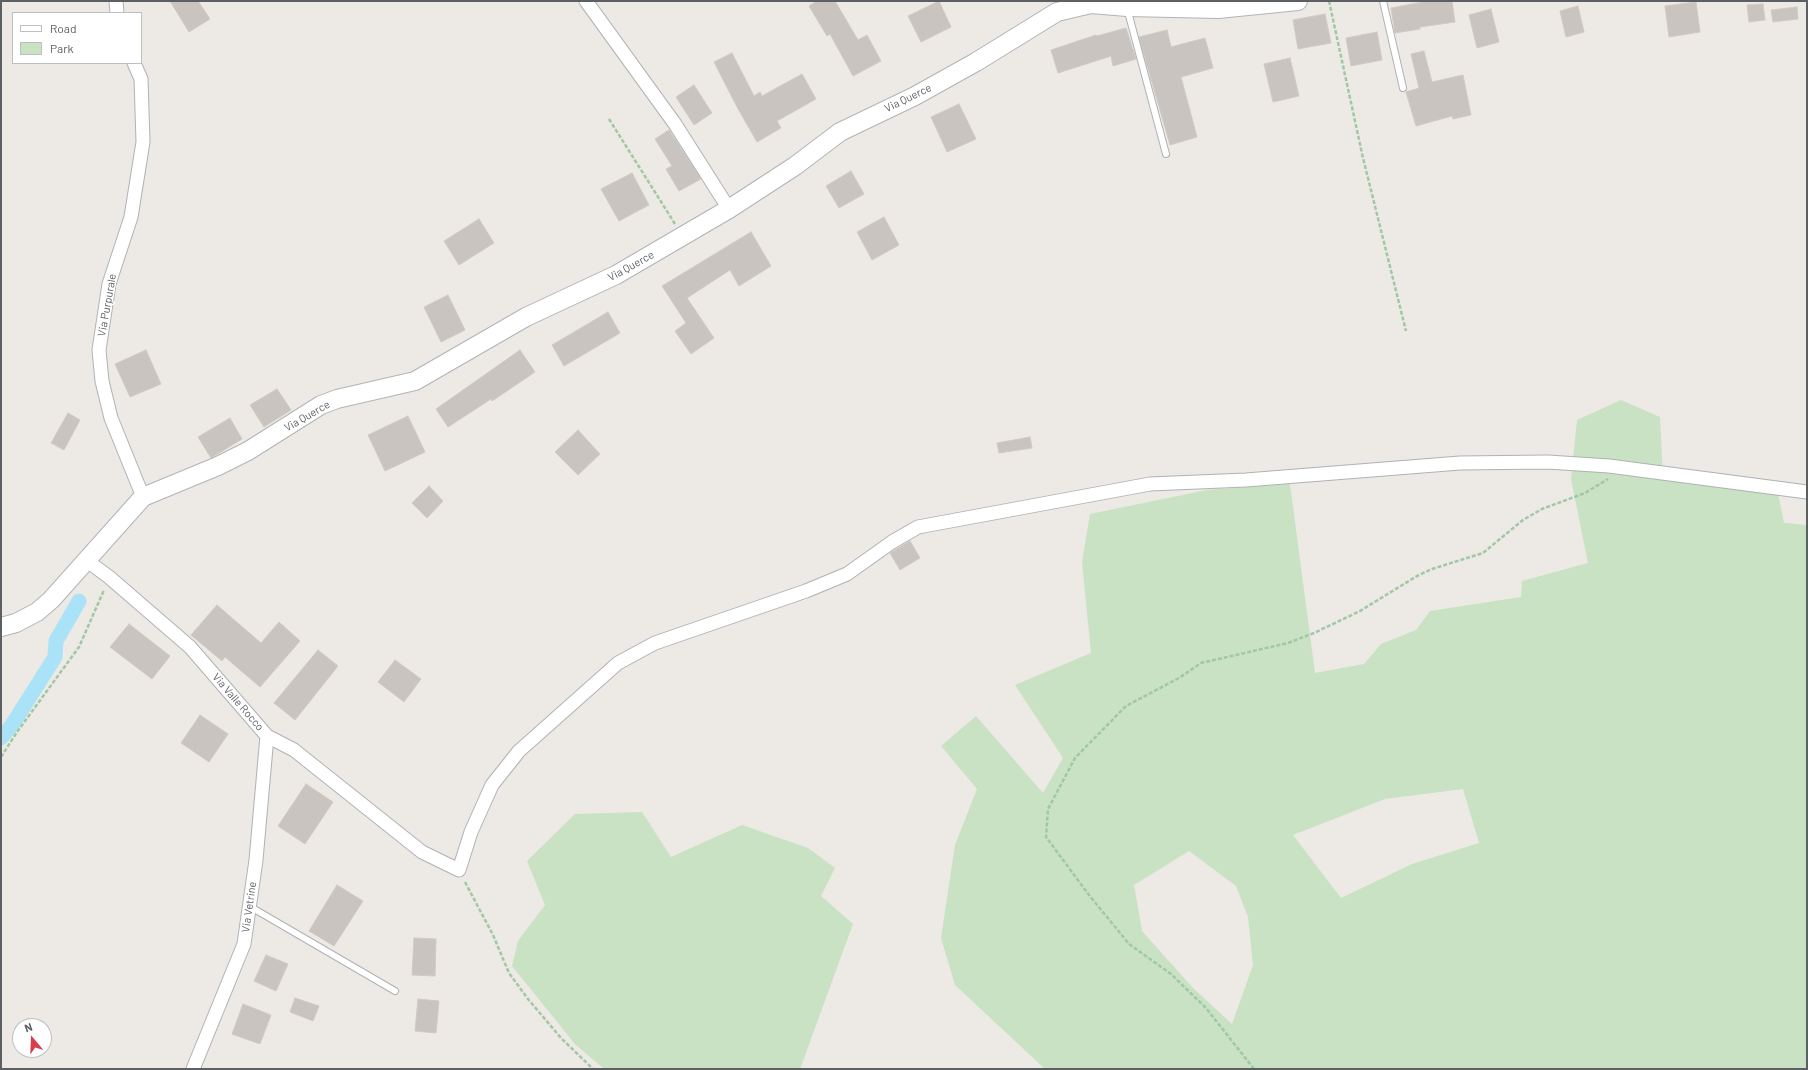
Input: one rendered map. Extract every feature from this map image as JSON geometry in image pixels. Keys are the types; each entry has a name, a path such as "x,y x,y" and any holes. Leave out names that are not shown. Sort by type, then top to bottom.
{"street":[{"path":"116,1 117,12"},
{"path":"586,1 675,124 729,209"},
{"name":"Via Querce","path":"1,627 37,612 51,600 143,497 218,466 248,451 321,405 337,399 415,381 526,316 616,276 729,209 795,166 840,132 915,96 976,62 1054,6 1092,4 1127,7 1218,9 1298,1"},
{"name":"Via Purpurale","path":"134,64 141,79 144,142 131,217 109,284 99,350 102,381 111,418 143,497"},
{"path":"459,870 471,832 492,785 518,751 618,663 655,643 806,591 847,574 892,542 918,527 1150,484 1246,480 1460,463 1548,462 1623,468 1807,492"},
{"name":"Via Valle Rocco","path":"86,560 109,576 190,648 267,736 294,750 422,852 459,870"},
{"name":"Via Vetrine","path":"193,1069 244,944 256,860 267,736"}],"lane":[{"path":"1383,1 1403,88"},
{"path":"1127,7 1166,154"},
{"path":"249,906 395,991"}],"path":[{"path":"1329,1 1363,158 1406,331"},
{"path":"609,119 682,236"},
{"path":"1254,1069 1206,1008 1171,974 1129,944 1089,895 1046,837 1048,809 1075,758 1126,706 1179,678 1201,663 1281,644 1314,634 1360,611 1411,579 1432,569 1483,553 1524,520 1542,509 1585,493 1604,482 1623,468"},
{"path":"1,757 17,732 79,647 100,602 109,576"},
{"path":"459,870 493,935 509,973 528,1000 561,1038 593,1069"}],"green space":[{"path":"1621,400 1660,417 1663,479 1778,494 1784,523 1807,525 1807,1069 1045,1069 955,985 941,938 955,845 977,789 941,746 976,716 1043,793 1063,758 1015,685 1091,653 1082,562 1090,514 1207,490 1290,484 1315,673 1364,664 1381,644 1416,630 1430,611 1521,597 1522,581 1588,563 1571,479 1577,420","holes":["1463,789 1479,843 1412,864 1341,898 1293,835 1385,799","1189,851 1236,886 1248,917 1253,965 1232,1024 1193,988 1142,931 1134,885"]},
{"path":"642,812 671,857 742,825 808,848 835,868 821,896 853,924 800,1069 604,1069 575,1044 512,966 518,941 545,905 527,861 575,814"}],"building":[{"path":"170,1 198,1 210,19 189,32"},
{"path":"817,1 835,1 858,40 867,35 881,61 853,76 830,34 827,36 809,6"},
{"path":"939,1 951,27 921,42 908,16"},
{"path":"1428,1 1452,1 1455,22 1420,27 1420,29 1395,33 1391,8"},
{"path":"1696,2 1700,32 1669,37 1665,6"},
{"path":"1763,4 1765,20 1749,22 1747,5"},
{"path":"1578,6 1584,32 1566,37 1560,11"},
{"path":"1797,7 1798,19 1773,22 1771,10"},
{"path":"1491,9 1499,42 1477,48 1469,15"},
{"path":"1325,14 1331,43 1298,49 1293,20"},
{"path":"1126,28 1136,59 1113,66 1111,56 1058,73 1051,50 1096,35 1097,36"},
{"path":"1167,30 1171,47 1205,38 1213,68 1181,77 1197,137 1170,145 1139,37"},
{"path":"1377,32 1382,60 1351,66 1346,38"},
{"path":"1424,51 1432,82 1463,75 1471,115 1453,119 1452,116 1416,126 1406,92 1419,88 1411,54"},
{"path":"732,53 754,96 760,92 762,96 802,74 816,99 777,121 781,128 757,142 714,62"},
{"path":"1290,58 1299,96 1273,102 1264,64"},
{"path":"694,85 712,113 694,125 676,97"},
{"path":"959,104 976,139 947,152 931,117"},
{"path":"669,130 701,179 679,191 666,169 672,166 655,139"},
{"path":"851,171 864,194 839,208 826,186"},
{"path":"632,173 649,205 619,221 601,189"},
{"path":"884,217 899,245 872,260 857,232"},
{"path":"479,219 494,243 459,265 444,241"},
{"path":"751,232 771,266 739,286 730,270 687,298 714,338 691,354 675,331 686,323 662,286"},
{"path":"448,295 465,330 441,342 424,307"},
{"path":"608,312 620,333 564,366 552,345"},
{"path":"146,350 161,384 130,397 115,364"},
{"path":"520,350 535,372 492,401 491,399 448,427 436,409"},
{"path":"277,389 291,410 264,427 250,405"},
{"path":"68,413 80,420 64,450 51,443"},
{"path":"408,416 425,452 385,471 368,435"},
{"path":"230,418 242,439 211,458 198,437"},
{"path":"578,430 600,454 578,475 555,452"},
{"path":"1030,437 1032,448 999,453 997,443"},
{"path":"429,486 443,501 427,518 412,503"},
{"path":"910,541 920,558 900,570 890,553"},
{"path":"217,605 261,643 279,622 300,641 260,687 225,657 222,661 191,635"},
{"path":"129,624 170,656 152,679 110,647"},
{"path":"318,650 338,666 295,720 274,703"},
{"path":"395,660 421,679 404,702 378,682"},
{"path":"200,715 228,734 209,762 181,743"},
{"path":"306,784 333,802 305,844 278,826"},
{"path":"337,885 363,901 334,946 309,931"},
{"path":"414,938 436,939 435,976 412,975"},
{"path":"266,955 288,964 276,991 254,981"},
{"path":"295,998 319,1006 313,1021 290,1012"},
{"path":"418,999 439,1001 436,1033 415,1031"},
{"path":"243,1004 271,1015 260,1044 232,1034"}],"waterway":[{"path":"1,738 12,725 55,657 56,641 79,601"}]}
